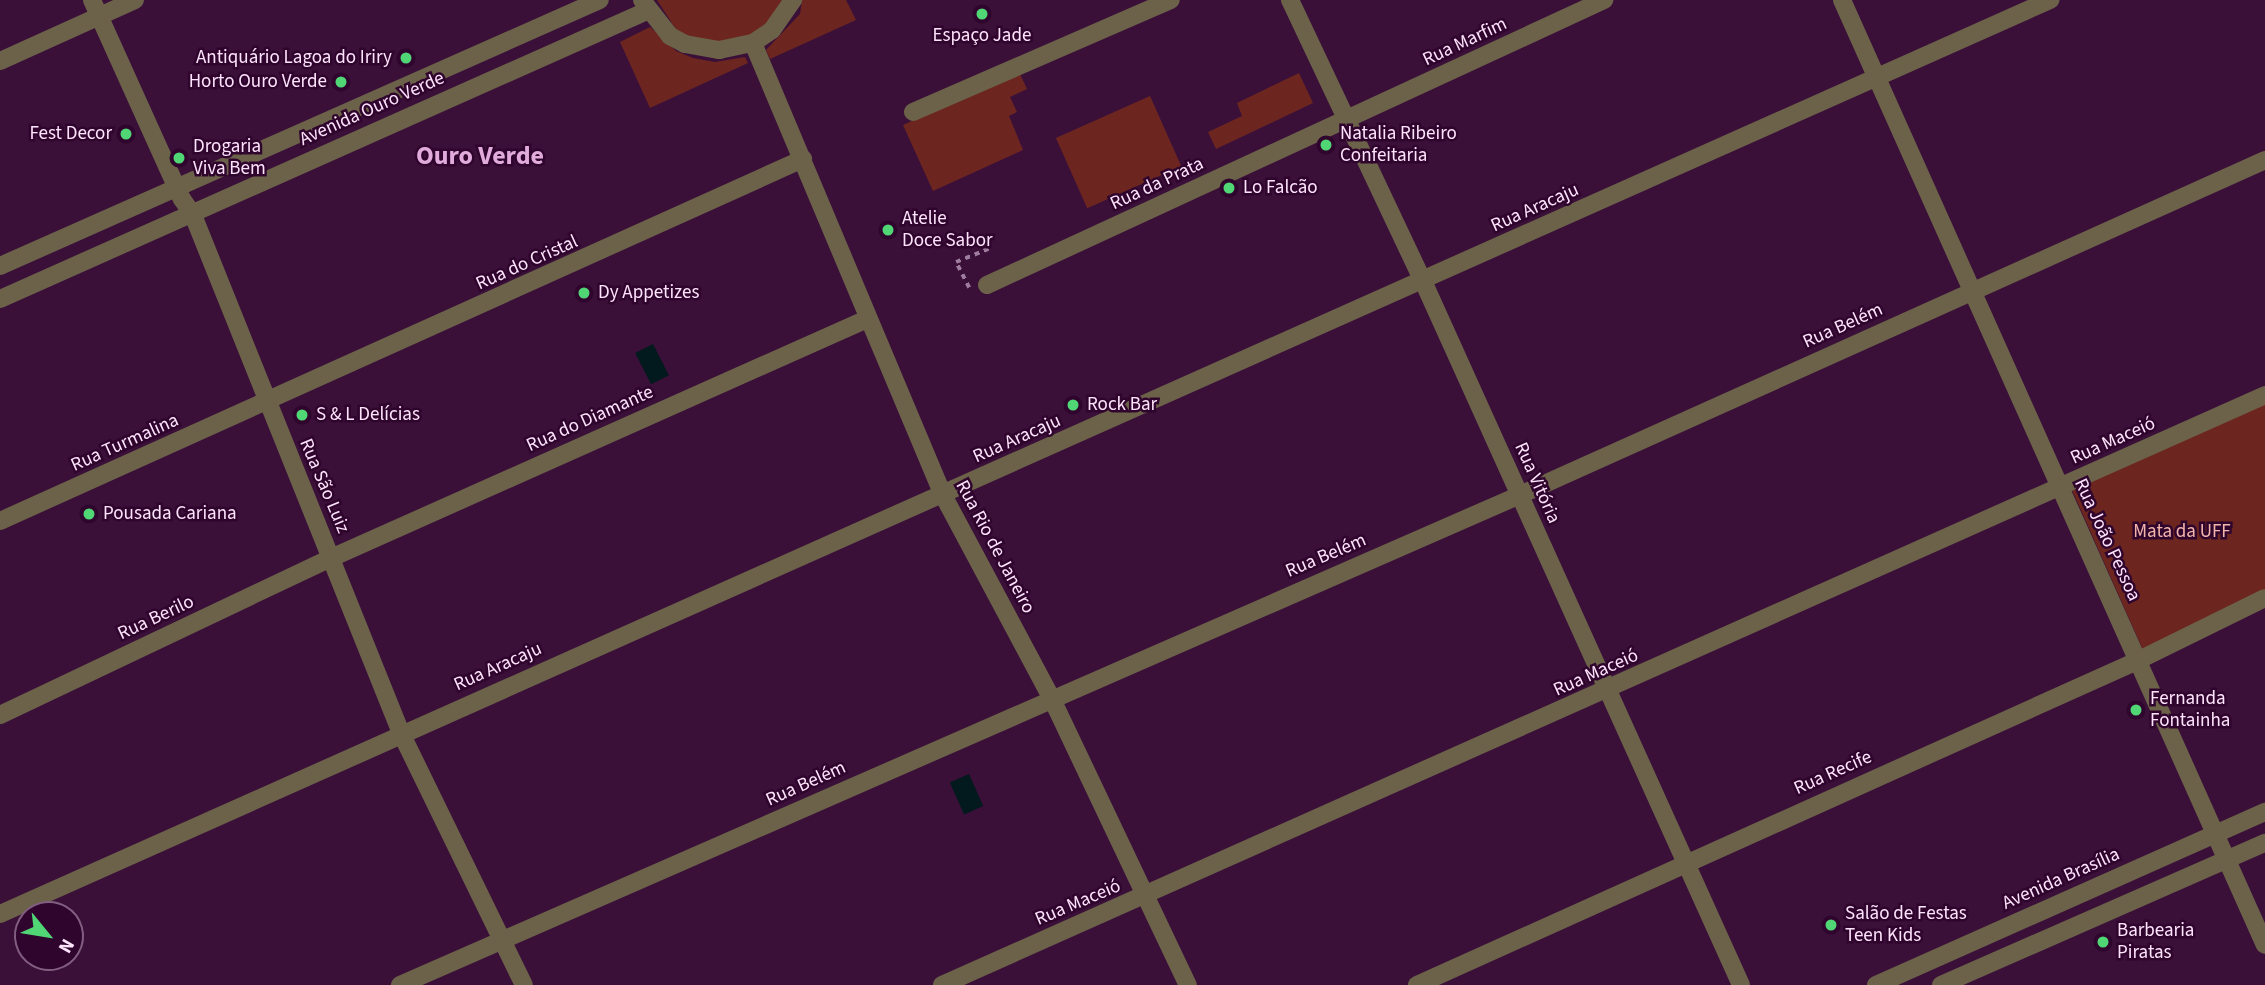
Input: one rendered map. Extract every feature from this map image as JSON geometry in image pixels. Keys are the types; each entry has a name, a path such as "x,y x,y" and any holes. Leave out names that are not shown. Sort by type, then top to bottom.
{"street":[{"path":"0,61 95,8 135,0"},
{"name":"Avenida Ouro Verde","path":"0,266 600,0"},
{"path":"644,5 670,36 685,44 719,50 753,43 772,30 793,0"},
{"path":"913,112 1171,0"},
{"name":"Rua Vitória","path":"1290,0 1423,281 1741,985"},
{"name":"Rua Marfim","path":"1345,121 1604,0"},
{"name":"Rua João Pessoa","path":"1842,0 1874,78 2139,660 2265,945"},
{"name":"Rua Aracaju","path":"0,914 2050,0"},
{"name":"Avenida Ouro Verde","path":"0,299 193,215 644,5"},
{"name":"Rua São Luiz","path":"95,8 179,186 182,199 193,215 401,733 524,985"},
{"name":"Rua Rio de Janeiro","path":"753,43 943,495 1052,697 1144,897 1188,985"},
{"name":"Rua da Prata","path":"987,285 1345,121"},
{"name":"Rua do Cristal","path":"267,403 803,159"},
{"name":"Rua Belém","path":"400,985 504,942 1052,697 1520,495 2265,160"},
{"name":"Rua do Diamante","path":"331,558 867,319"},
{"name":"Rua Maceió","path":"942,985 1609,690 2265,395"},
{"name":"Rua Turmalina","path":"0,522 267,403"},
{"name":"Rua Berilo","path":"0,715 331,558"},
{"name":"Rua Recife","path":"1417,985 1687,861 2139,660 2265,598"},
{"name":"Avenida Brasília","path":"1875,985 2265,812"},
{"path":"1941,985 2265,844"}],"path":[{"path":"987,285 972,293 956,262 991,248"}],"green space":[{"path":"657,0 784,0 762,32 743,44 697,43 677,31"},
{"path":"802,0 846,0 856,20 770,59 766,50 800,14"},
{"path":"650,27 676,51 693,58 715,62 745,57 748,63 650,108 620,42"},
{"path":"1019,72 1027,89 1010,97 1017,112 1009,116 1023,150 933,191 903,125"},
{"path":"1299,73 1313,103 1216,149 1208,132 1242,116 1237,103"},
{"path":"1150,96 1181,166 1087,208 1056,138"},
{"name":"Mata da UFF","path":"2265,402 2265,594 2143,650 2072,490"}],"shaded area":[{"path":"653,344 669,375 651,384 635,353"},
{"path":"969,774 983,806 964,815 950,783"}],"place":[{"name":"Espaço Jade","path":"982,14"},
{"name":"Antiquário Lagoa do Iriry","path":"406,58"},
{"name":"Horto Ouro Verde","path":"341,82"},
{"name":"Fest Decor","path":"126,134"},
{"name":"Natalia Ribeiro Confeitaria","path":"1326,145"},
{"name":"Drogaria Viva Bem","path":"179,158"},
{"name":"Lo Falcão","path":"1229,188"},
{"name":"Atelie Doce Sabor","path":"888,230"},
{"name":"Dy Appetizes","path":"584,293"},
{"name":"Rock Bar","path":"1073,405"},
{"name":"S & L Delícias","path":"302,415"},
{"name":"Pousada Cariana","path":"89,514"},
{"name":"Fernanda Fontainha","path":"2136,710"},
{"name":"Salão de Festas Teen Kids","path":"1831,925"},
{"name":"Barbearia Piratas","path":"2103,942"}],"district":[{"name":"Ouro Verde","path":"480,156"}]}
